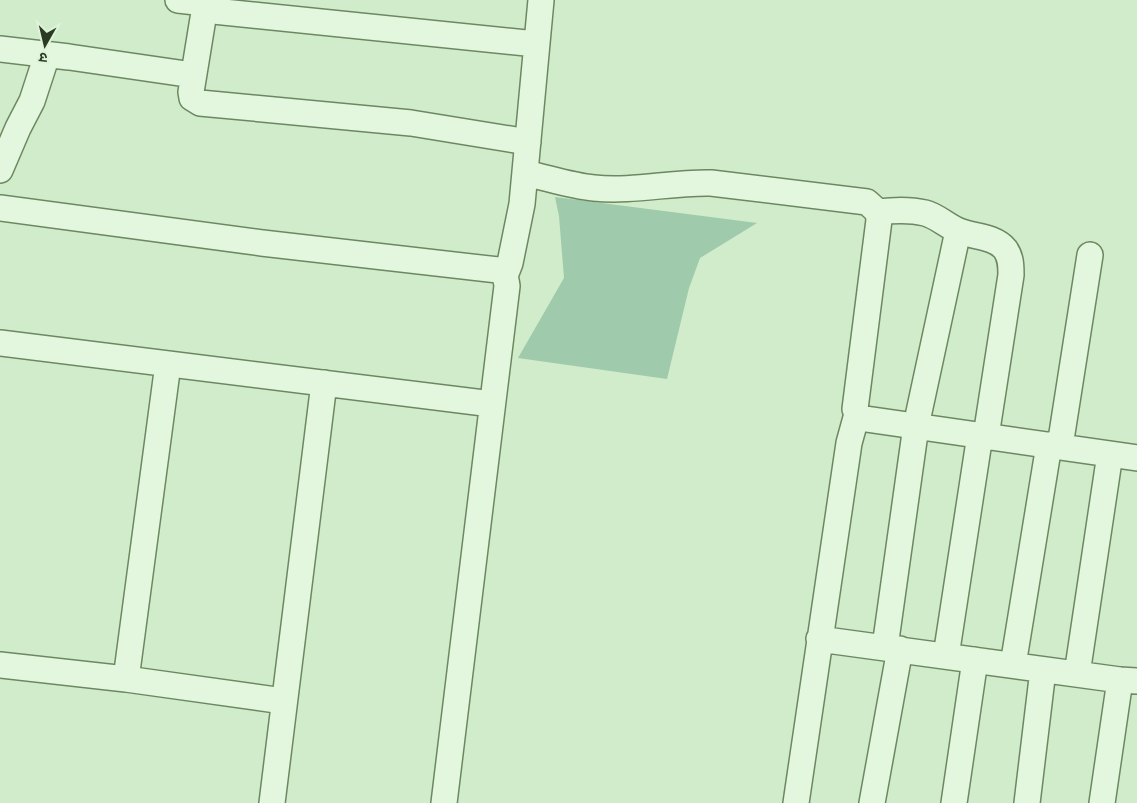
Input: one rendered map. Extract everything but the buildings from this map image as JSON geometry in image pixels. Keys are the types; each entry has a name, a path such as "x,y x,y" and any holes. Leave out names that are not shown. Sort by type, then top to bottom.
{"street":[{"path":"178,0 536,44"},
{"path":"444,803 507,286 505,276 510,263 522,204 541,0"},
{"path":"205,4 191,92 192,98 200,103 410,123 528,142"},
{"path":"0,49 193,75"},
{"path":"0,170 32,101 47,56"},
{"path":"525,173 594,188 630,188 692,183 847,198 867,202 878,212 879,234 855,409 857,414 863,419 1137,458"},
{"path":"0,208 184,233 498,270 505,276"},
{"path":"878,212 904,210 934,216 958,231 997,242 1009,255 1011,263 946,656"},
{"path":"872,803 892,648 916,426 958,231"},
{"path":"1013,665 1090,255"},
{"path":"0,343 492,404"},
{"path":"126,679 168,364"},
{"path":"272,803 324,383"},
{"path":"796,803 848,444 857,414"},
{"path":"1076,674 1110,454"},
{"path":"819,639 1128,680 1102,803"},
{"path":"954,803 975,660"},
{"path":"0,665 126,679 284,701"},
{"path":"1027,803 1043,670"}],"green space":[{"path":"555,197 757,223 700,258 689,288 667,379 518,358 564,278 559,216"}]}
